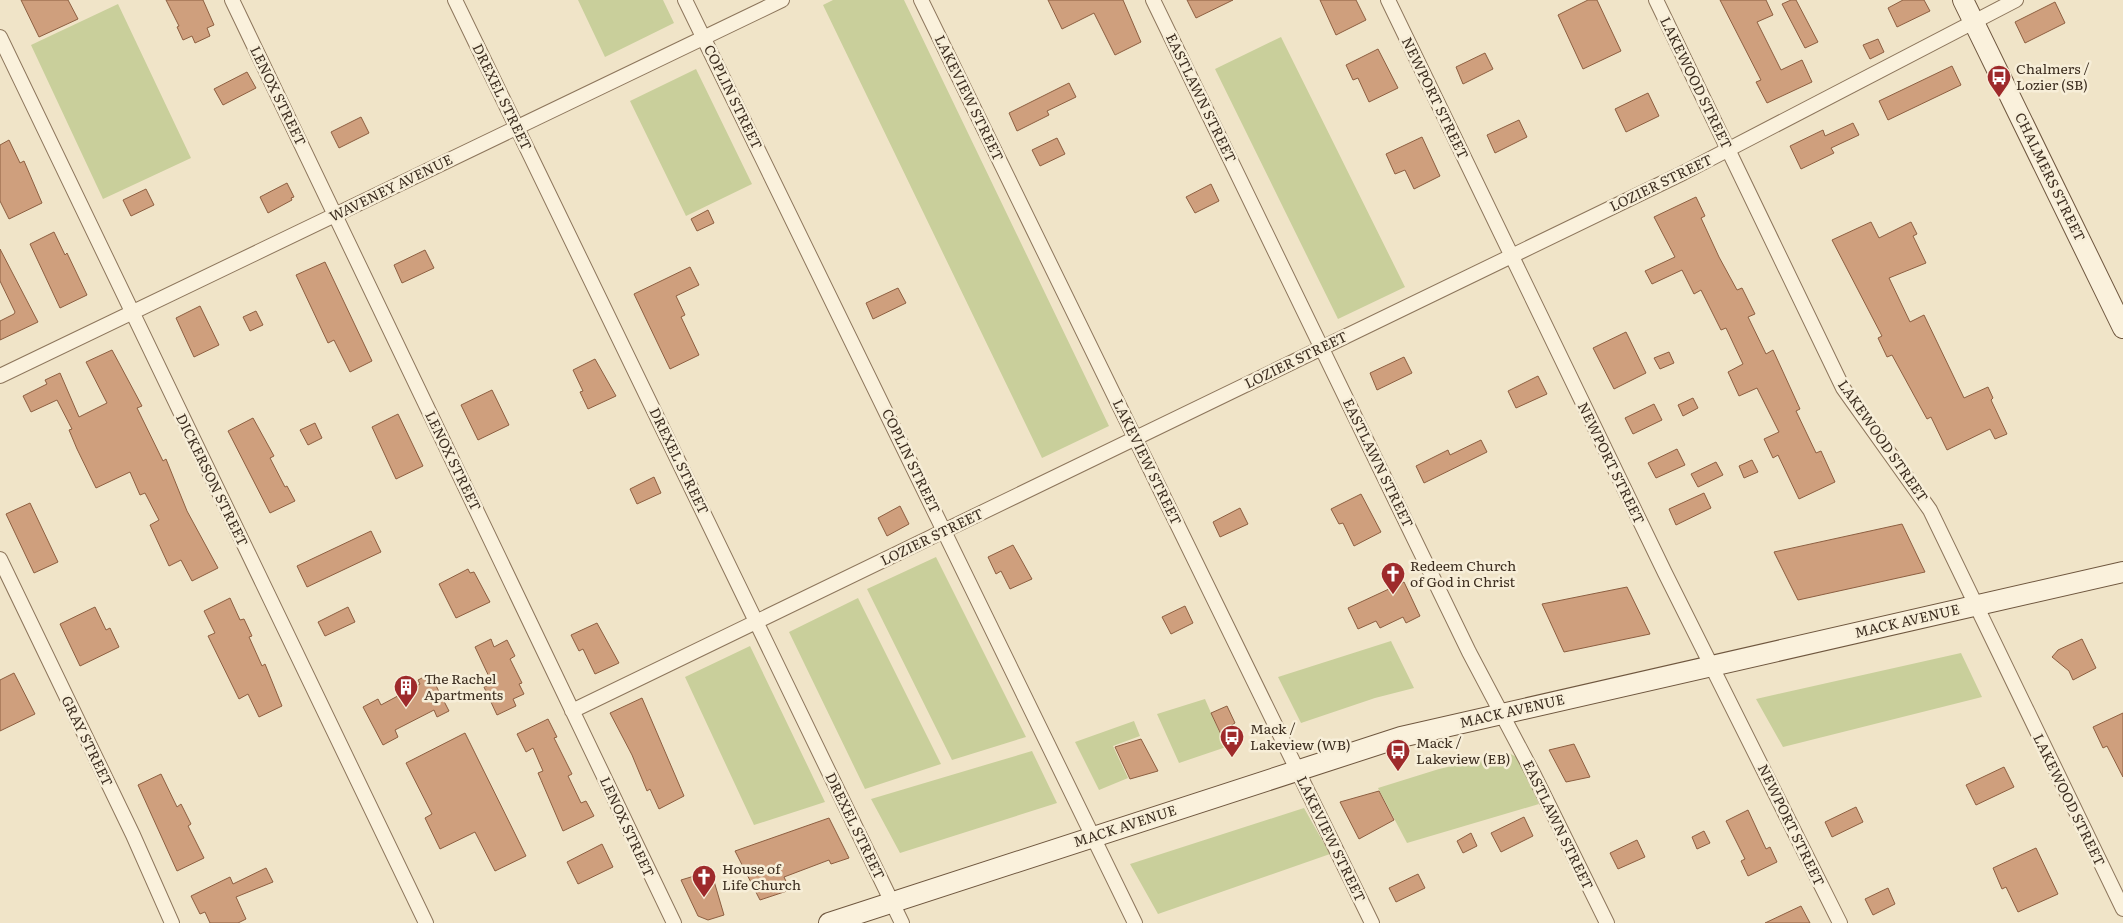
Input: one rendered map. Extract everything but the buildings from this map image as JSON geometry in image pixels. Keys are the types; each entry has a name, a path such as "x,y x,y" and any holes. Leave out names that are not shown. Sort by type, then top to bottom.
{"main road":[{"name":"CHALMERS STREET","path":"1963,0 2123,328"},
{"name":"MACK AVENUE","path":"829,923 1401,737 2123,572"}],"street":[{"name":"LENOX STREET","path":"232,0 674,923"},
{"name":"DREXEL STREET","path":"455,0 902,923"},
{"name":"COPLIN STREET","path":"685,0 1135,923"},
{"name":"WAVENEY AVENUE","path":"0,376 782,0"},
{"name":"LAKEVIEW STREET","path":"921,0 1372,923"},
{"name":"EASTLAWN STREET","path":"1153,0 1469,652 1534,775 1607,923"},
{"name":"NEWPORT STREET","path":"1388,0 1510,256 1840,923"},
{"name":"LAKEWOOD STREET","path":"1656,0 1843,388 1923,498 2123,909"},
{"name":"LOZIER STREET","path":"572,711 1728,150 2016,0"},
{"name":"DICKERSON STREET","path":"0,37 426,923"},
{"name":"GRAY STREET","path":"0,559 133,835 172,923"}],"green space":[{"path":"578,0 663,0 674,23 605,57"},
{"path":"833,0 904,0 1109,426 1042,458 823,5"},
{"path":"118,4 191,158 103,199 31,45"},
{"path":"1281,37 1405,287 1338,319 1215,69"},
{"path":"696,69 752,184 686,216 630,101"},
{"path":"936,557 1026,737 952,760 867,589"},
{"path":"858,598 941,764 865,789 789,632"},
{"path":"1391,641 1414,688 1375,698 1301,723 1278,677"},
{"path":"750,646 825,802 754,825 685,677"},
{"path":"1961,653 1982,697 1783,747 1756,699"},
{"path":"1205,699 1224,743 1233,739 1235,744 1179,763 1157,714"},
{"path":"1134,721 1140,736 1113,746 1128,778 1099,790 1075,742"},
{"path":"1032,751 1057,803 900,853 871,799"},
{"path":"1509,753 1518,758 1539,804 1407,843 1378,788 1439,769"},
{"path":"1304,808 1330,854 1158,914 1130,864"}],"place":[{"name":"Chalmers / Lozier (SB)","path":"1999,98"},
{"name":"Redeem Church of God in Christ","path":"1393,595"},
{"name":"The Rachel Apartments","path":"406,708"},
{"name":"Mack / Lakeview (WB)","path":"1232,758"},
{"name":"Mack / Lakeview (EB)","path":"1398,772"},
{"name":"House of Life Church","path":"704,898"}]}
